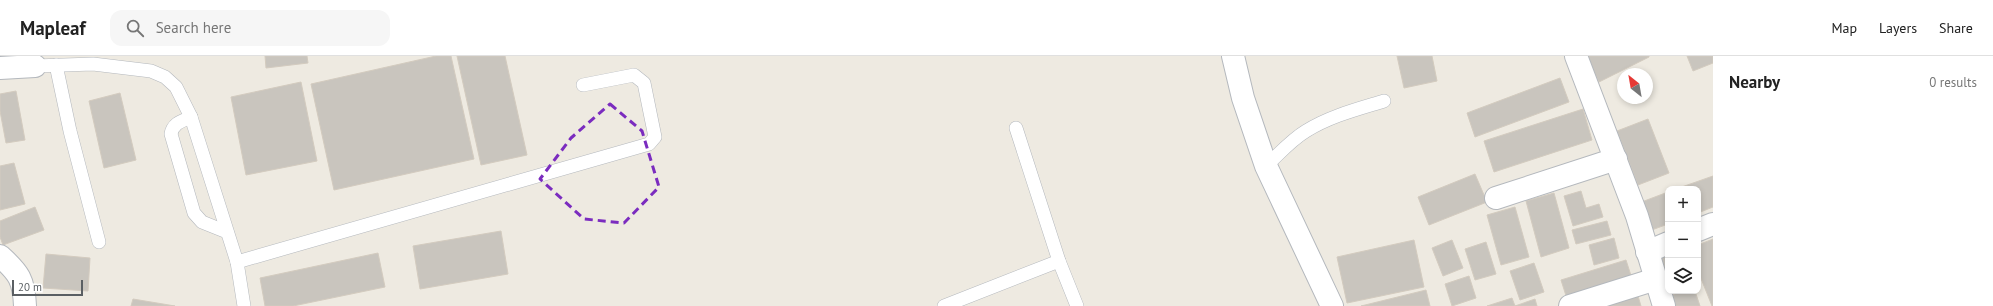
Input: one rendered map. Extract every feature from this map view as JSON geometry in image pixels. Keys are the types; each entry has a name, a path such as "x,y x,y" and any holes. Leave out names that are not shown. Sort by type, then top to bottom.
{"street":[{"path":"1233,56 1243,98 1266,166 1332,306"},
{"path":"1576,56 1637,216 1664,306"},
{"path":"2,64 35,66"},
{"path":"1496,198 1616,159"},
{"path":"1701,229 1713,224"},
{"path":"1648,252 1665,244"},
{"path":"0,256 14,268 22,280 25,290 25,306"},
{"path":"1570,306 1656,279"}],"lane":[{"path":"35,66 93,64 151,71 165,77 176,87 191,117 237,262 244,306"},
{"path":"56,65 70,131 99,242"},
{"path":"237,262 652,142 655,137 644,83 639,78 634,75 583,84"},
{"path":"1266,166 1296,138 1307,130 1337,116 1384,101"},
{"path":"191,117 176,124 172,128 171,134 194,213 202,222 227,232"},
{"path":"1016,128 1059,261 1077,306"},
{"path":"944,306 1059,261"}],"highlighted area":[{"path":"610,104 642,131 659,187 624,223 584,219 540,179 571,138"}],"building":[{"path":"265,56 307,56 308,63 266,68"},
{"path":"436,56 451,56 474,159 334,190 311,84"},
{"path":"457,56 505,56 527,155 481,165"},
{"path":"1397,56 1432,56 1437,81 1404,88"},
{"path":"1586,56 1649,56 1627,68 1617,68 1617,73 1599,82"},
{"path":"1687,56 1713,56 1713,63 1693,71"},
{"path":"1560,78 1569,102 1475,137 1467,113"},
{"path":"301,82 317,161 246,175 231,97"},
{"path":"16,91 25,140 6,143 0,111 0,94"},
{"path":"120,93 136,160 104,168 89,101"},
{"path":"1583,109 1592,140 1494,172 1484,141"},
{"path":"1648,119 1669,173 1638,185 1617,131"},
{"path":"14,163 25,204 0,210 0,166"},
{"path":"1475,174 1487,202 1429,225 1418,197"},
{"path":"1713,176 1713,207 1701,212 1701,186 1685,186"},
{"path":"1581,191 1586,208 1599,204 1603,217 1573,226 1564,196"},
{"path":"1554,193 1569,248 1541,257 1526,201"},
{"path":"1665,193 1665,225 1649,231 1639,203"},
{"path":"35,207 44,230 3,245 0,237 0,221"},
{"path":"1515,207 1529,257 1501,265 1487,215"},
{"path":"1607,221 1611,235 1576,244 1572,230"},
{"path":"501,231 508,274 420,289 413,246"},
{"path":"1614,238 1619,258 1594,265 1589,245"},
{"path":"1713,239 1713,306 1701,278 1701,244"},
{"path":"1414,240 1424,287 1347,303 1337,257"},
{"path":"1452,240 1463,268 1443,276 1432,248"},
{"path":"1486,242 1496,274 1475,280 1465,249"},
{"path":"378,253 385,287 293,306 265,306 260,278"},
{"path":"46,254 90,258 88,291 43,288"},
{"path":"1665,256 1665,282 1656,260"},
{"path":"1626,260 1634,285 1569,305 1561,280"},
{"path":"1534,263 1544,292 1520,300 1510,271"},
{"path":"1469,276 1476,298 1452,306 1445,284"},
{"path":"1635,286 1641,306 1575,306"},
{"path":"1426,290 1430,306 1361,306"},
{"path":"1674,294 1696,294 1700,306 1672,306 1668,296"},
{"path":"1512,298 1515,306 1487,306"},
{"path":"133,299 175,306 131,306"},
{"path":"1535,299 1537,306 1515,306"}]}
